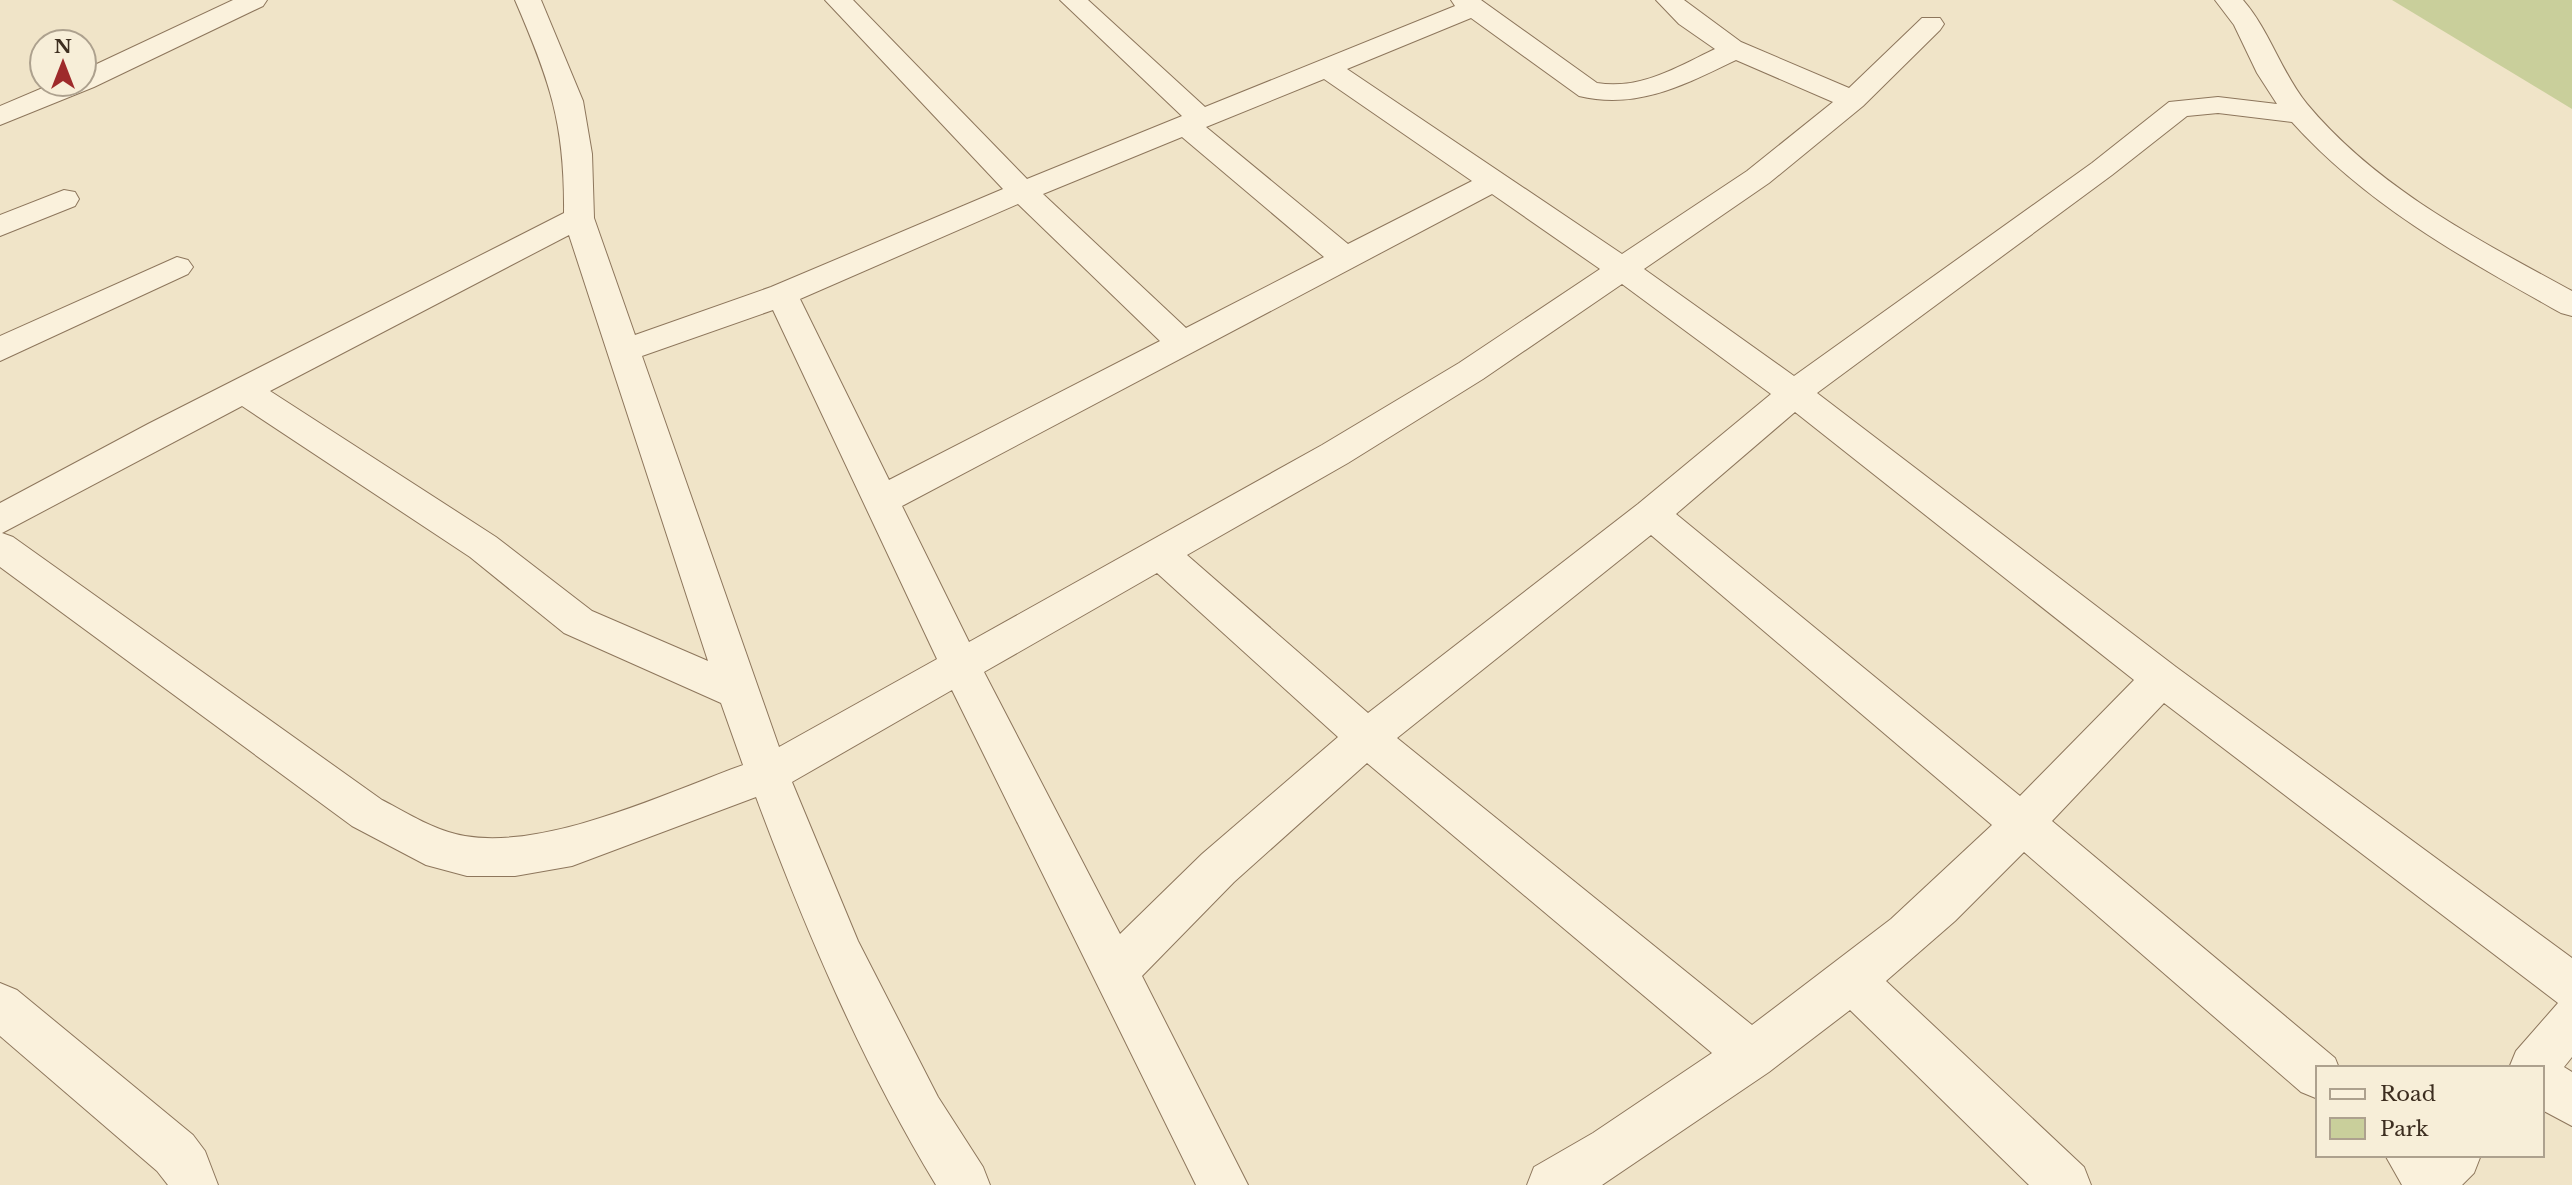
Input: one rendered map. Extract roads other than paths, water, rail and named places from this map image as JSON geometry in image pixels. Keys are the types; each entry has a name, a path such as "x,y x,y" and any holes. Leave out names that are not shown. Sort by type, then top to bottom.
{"street":[{"path":"98,74 254,0"},
{"path":"528,0 556,64 572,114 578,154 579,218 739,693 840,953 921,1114 965,1185"},
{"path":"838,0 1023,192 1183,344"},
{"path":"1073,0 1194,123 1346,259"},
{"path":"1668,0 1709,36 1735,50 1853,100"},
{"path":"2228,0 2241,12 2272,76 2301,115 2333,151 2368,183 2458,241 2572,305"},
{"path":"622,351 782,295 1023,192 1194,123 1468,4 1589,90 1610,94 1628,93 1650,87 1735,50"},
{"path":"0,547 368,813 426,845 467,856 515,856 572,846 769,774 1160,554 1471,371 1758,177 1853,100 1931,24"},
{"path":"1325,67 1491,183 1623,269 1794,393 2162,679 2572,986"},
{"path":"0,116 43,98"},
{"path":"1115,971 1227,859 1367,737 1651,514 1794,393 2102,169 2179,108 2218,105 2301,115"},
{"path":"881,501 1491,183"},
{"path":"0,226 64,199"},
{"path":"0,520 243,390 579,218"},
{"path":"0,350 177,267"},
{"path":"782,295 961,667 1223,1185"},
{"path":"243,390 483,547 578,622 739,693"},
{"path":"1651,514 2023,823 2316,1073"},
{"path":"1160,554 1367,737 1752,1055"},
{"path":"1552,1185 1752,1055 1852,981 1911,932 2023,823 2116,721 2162,679"},
{"path":"1852,981 2066,1185"},
{"path":"0,1006 174,1153 187,1168 193,1185"},
{"path":"2535,1066 2572,1020"},
{"path":"2544,1082 2572,1101"}]}
